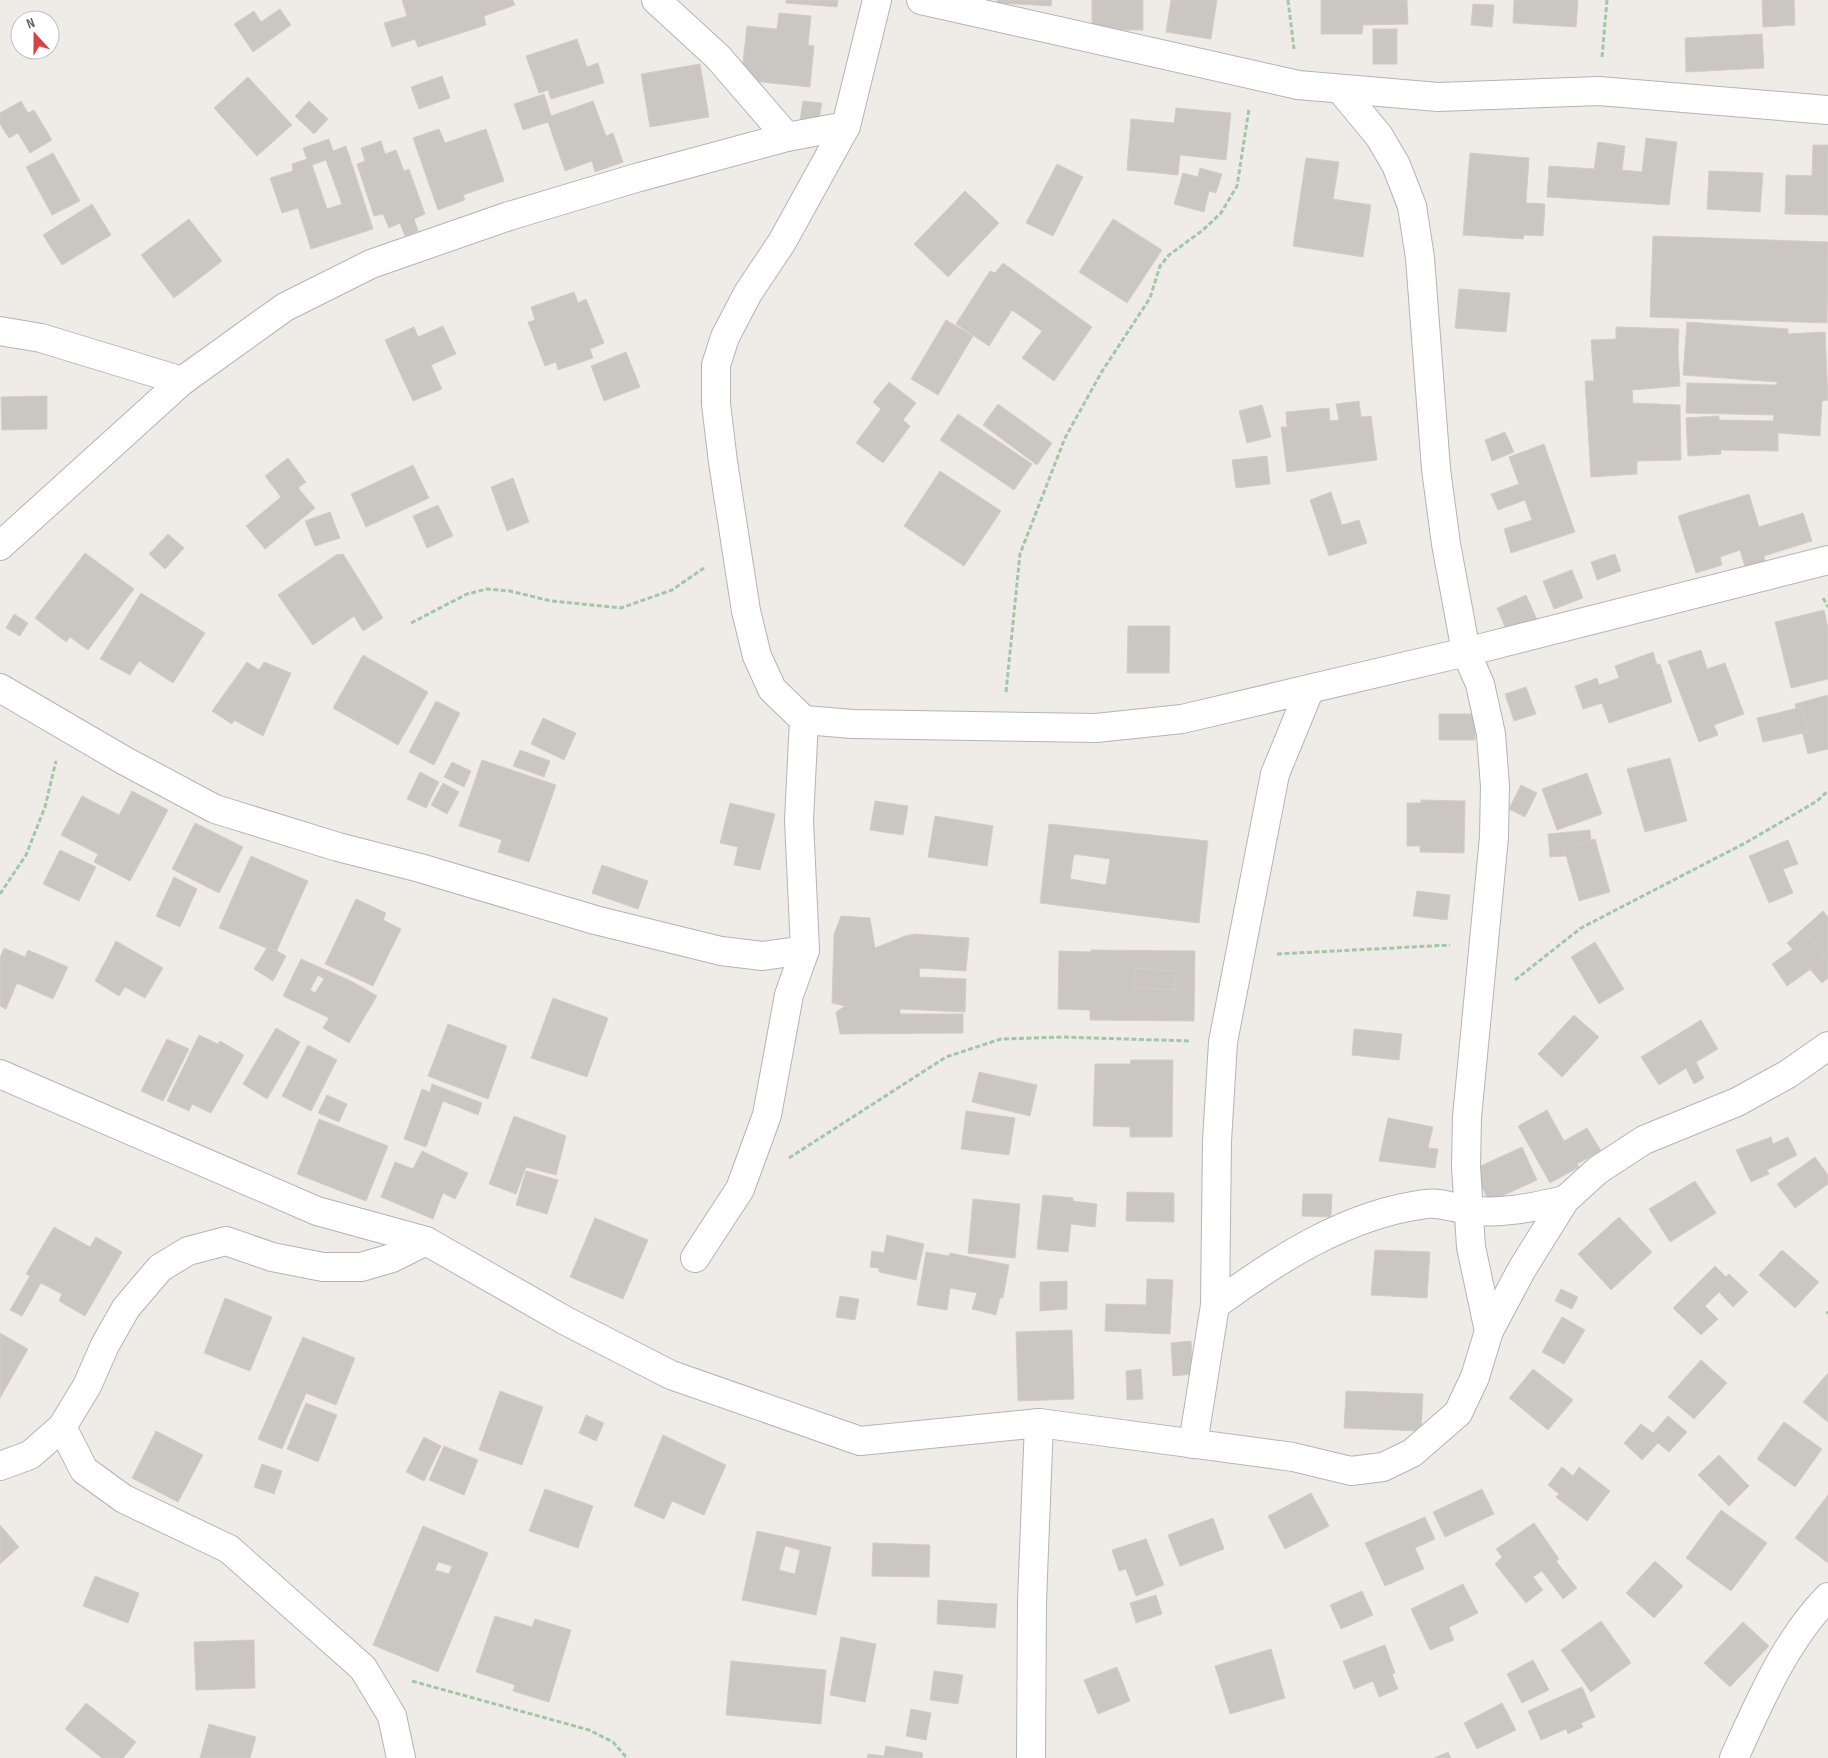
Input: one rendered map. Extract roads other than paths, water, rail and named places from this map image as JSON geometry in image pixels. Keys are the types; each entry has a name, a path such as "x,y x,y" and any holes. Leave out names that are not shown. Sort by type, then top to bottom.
{"street":[{"path":"656,0 718,57 787,137"},
{"path":"877,0 846,126 782,242 748,293 725,337 716,365 716,404 723,462 735,526 746,611 757,656 772,689 804,720 853,724 1096,728 1182,720 1466,652 1828,560"},
{"path":"921,0 1298,85 1438,97 1599,91 1828,110"},
{"path":"1340,89 1379,136 1396,165 1412,206 1420,258 1436,470 1446,544 1466,652 1480,684 1489,726 1495,786 1494,837 1486,943 1467,1117 1468,1210 1476,1276 1485,1305 1489,1331"},
{"path":"0,546 182,381 285,307 371,264 518,214 636,178 787,137 846,126"},
{"path":"0,331 42,338 182,381"},
{"path":"0,688 215,809 338,847 420,868 595,920 720,951 762,956 805,950"},
{"path":"1193,1444 1215,1304 1217,1141 1223,1042 1275,774 1309,690"},
{"path":"695,1258 740,1189 767,1115 789,995 805,950 799,820 804,720"},
{"path":"0,1074 234,1177 317,1211 426,1241 566,1321 671,1374 860,1441 1039,1424 1293,1457 1351,1471 1383,1467 1412,1453 1458,1413 1475,1377 1489,1331 1522,1269 1565,1200 1598,1170 1644,1140 1737,1102 1788,1074 1828,1046"},
{"path":"1215,1304 1256,1274 1325,1234 1356,1221 1427,1204 1447,1205 1468,1210 1504,1211 1565,1200"},
{"path":"0,1466 30,1455 62,1427 87,1386 105,1345 126,1308 160,1268 188,1251 226,1240 272,1257 323,1267 361,1267 392,1258 426,1241"},
{"path":"1031,1758 1032,1601 1039,1424"},
{"path":"62,1427 84,1470 124,1499 229,1549 363,1668 392,1716 401,1758"},
{"path":"1734,1758 1762,1696 1784,1658 1803,1628 1828,1597"}]}
